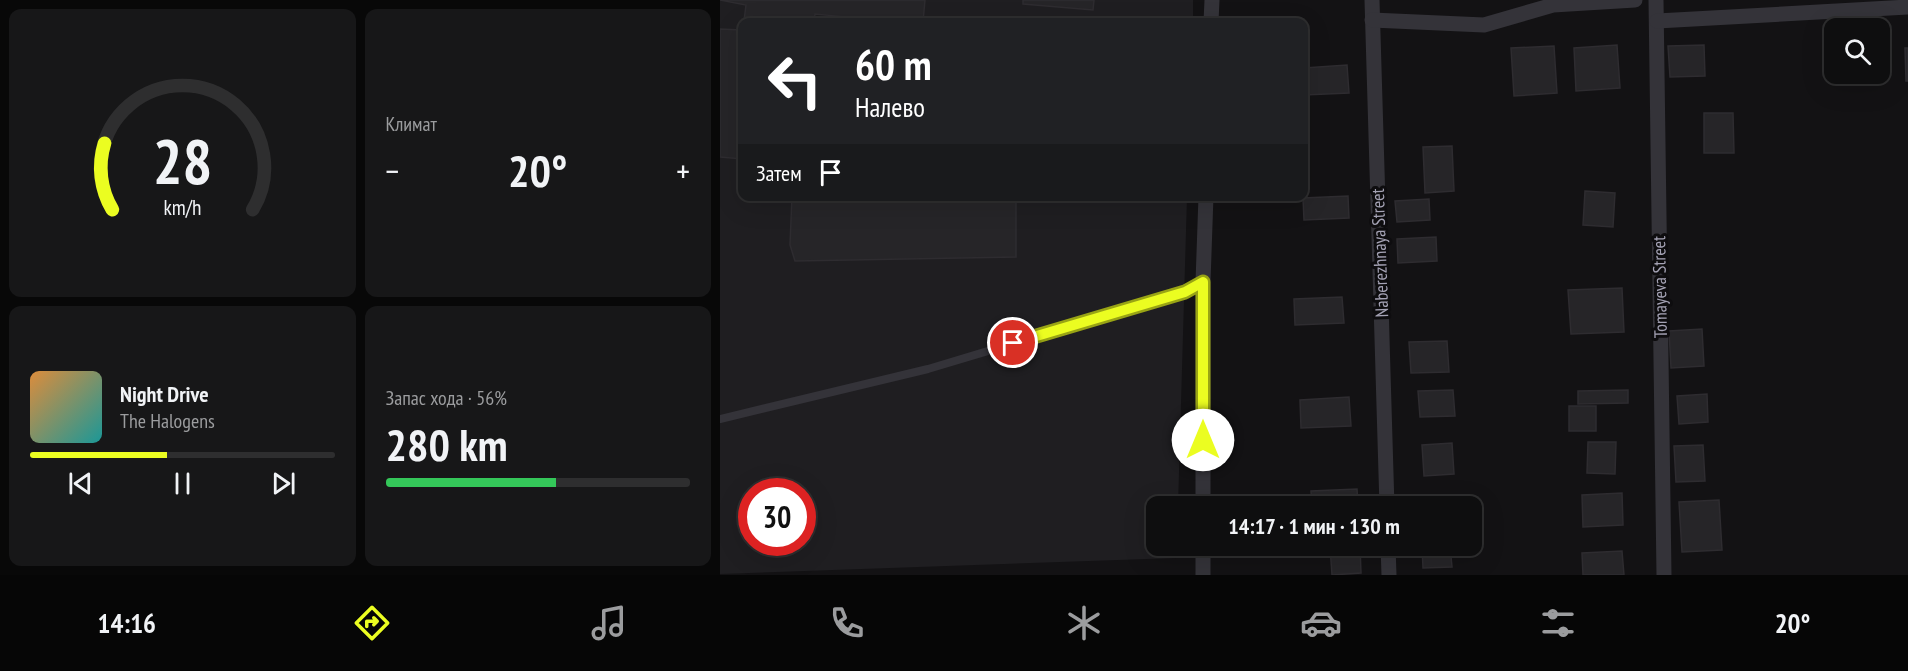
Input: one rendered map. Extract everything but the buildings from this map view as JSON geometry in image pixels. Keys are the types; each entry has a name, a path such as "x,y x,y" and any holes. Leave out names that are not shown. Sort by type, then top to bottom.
{"street":[{"path":"1211,18 1212,0"},
{"name":"Naberezhnaya Street","path":"1372,0 1387,496"},
{"path":"1372,20 1484,25 1553,5 1635,0"},
{"name":"Tomayeva Street","path":"1656,0 1664,575"},
{"path":"1657,21 1908,7"},
{"path":"1203,496 1203,282 1206,201"},
{"path":"1203,556 1203,575"},
{"path":"1388,556 1389,575"}],"lane":[{"path":"720,419 928,369 1185,292 1203,282"}],"shaded area":[{"path":"720,0 1193,0 1193,18 738,18 738,201 1187,201 1178,496 1146,496 1146,556 1176,556 1176,558 720,574"}],"route":[{"path":"1013,343 1185,292 1203,282 1203,440"}]}
